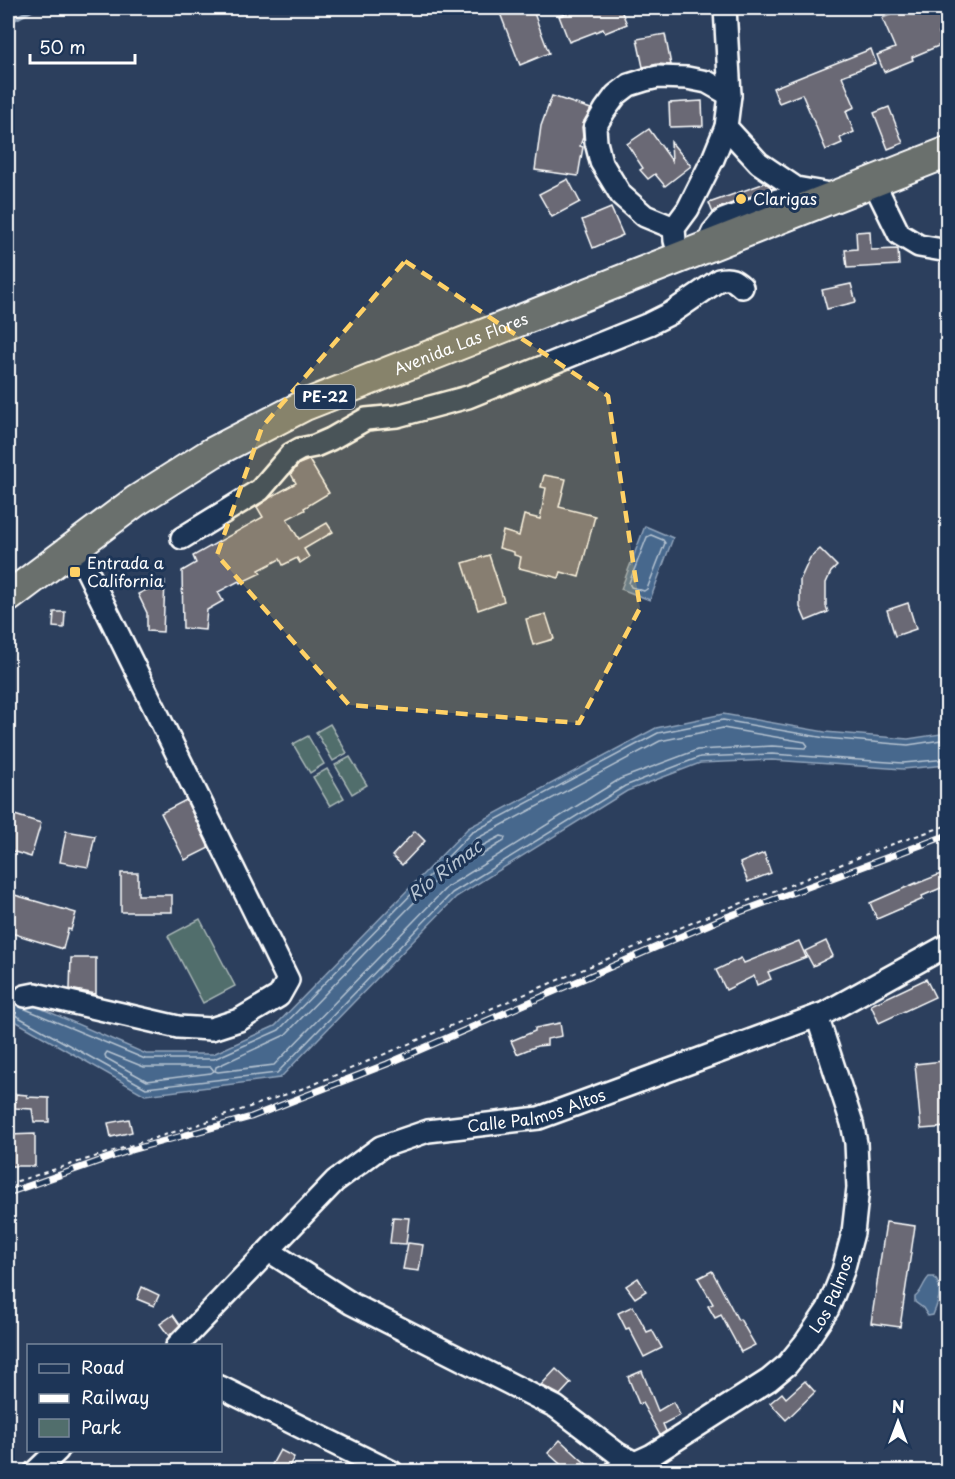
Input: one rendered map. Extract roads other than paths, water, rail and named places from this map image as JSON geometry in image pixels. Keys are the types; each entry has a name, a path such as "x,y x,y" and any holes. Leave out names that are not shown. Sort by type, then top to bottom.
{"highway":[{"name":"Avenida Las Flores","path":"8,597 136,501 212,453 305,405 948,152"}],"street":[{"path":"675,260 674,228 688,209 726,127 730,95 725,8"},
{"path":"674,228 645,216 621,195 601,162 596,142 596,127 615,95 629,85 645,80 658,77 687,78 707,82 730,95"},
{"path":"726,127 759,163 796,188 837,195"},
{"path":"873,181 899,234 919,246 944,253"},
{"path":"182,538 260,490 291,454 331,439 366,419 397,416 468,397 649,324 671,313 719,280 733,279 742,287"},
{"path":"25,996 35,994 178,1027 211,1029 239,1020 279,996 288,980 75,546"},
{"name":"Calle Palmos Altos","path":"179,1344 335,1182 381,1147 428,1131 539,1118 817,1016 948,945"},
{"name":"Los Palmos","path":"615,1472 635,1467 769,1380 787,1365 828,1309 843,1271 853,1233 858,1188 856,1143 852,1123 817,1016"},
{"path":"269,1251 352,1304 556,1407 635,1467"},
{"path":"222,1388 392,1472"},
{"path":"35,1472 56,1452"}],"water":[{"path":"645,526 673,538 650,600 621,589"},
{"name":"Río Rímac","path":"723,714 825,732 908,739 947,733 947,765 903,769 772,760 700,763 627,791 456,897 280,1078 145,1095 8,1017 8,994 146,1054 213,1054 275,1026 468,828 656,728"},
{"path":"929,1277 934,1277 937,1281 939,1291 933,1315 928,1316 915,1302 915,1297"}],"waterway":[{"path":"8,20 35,8"}],"railway":[{"path":"8,1193 131,1150 251,1117 387,1064 721,919 948,835"}],"place":[{"name":"Clarigas","path":"741,199"},
{"name":"Entrada a California","path":"75,572"}]}
